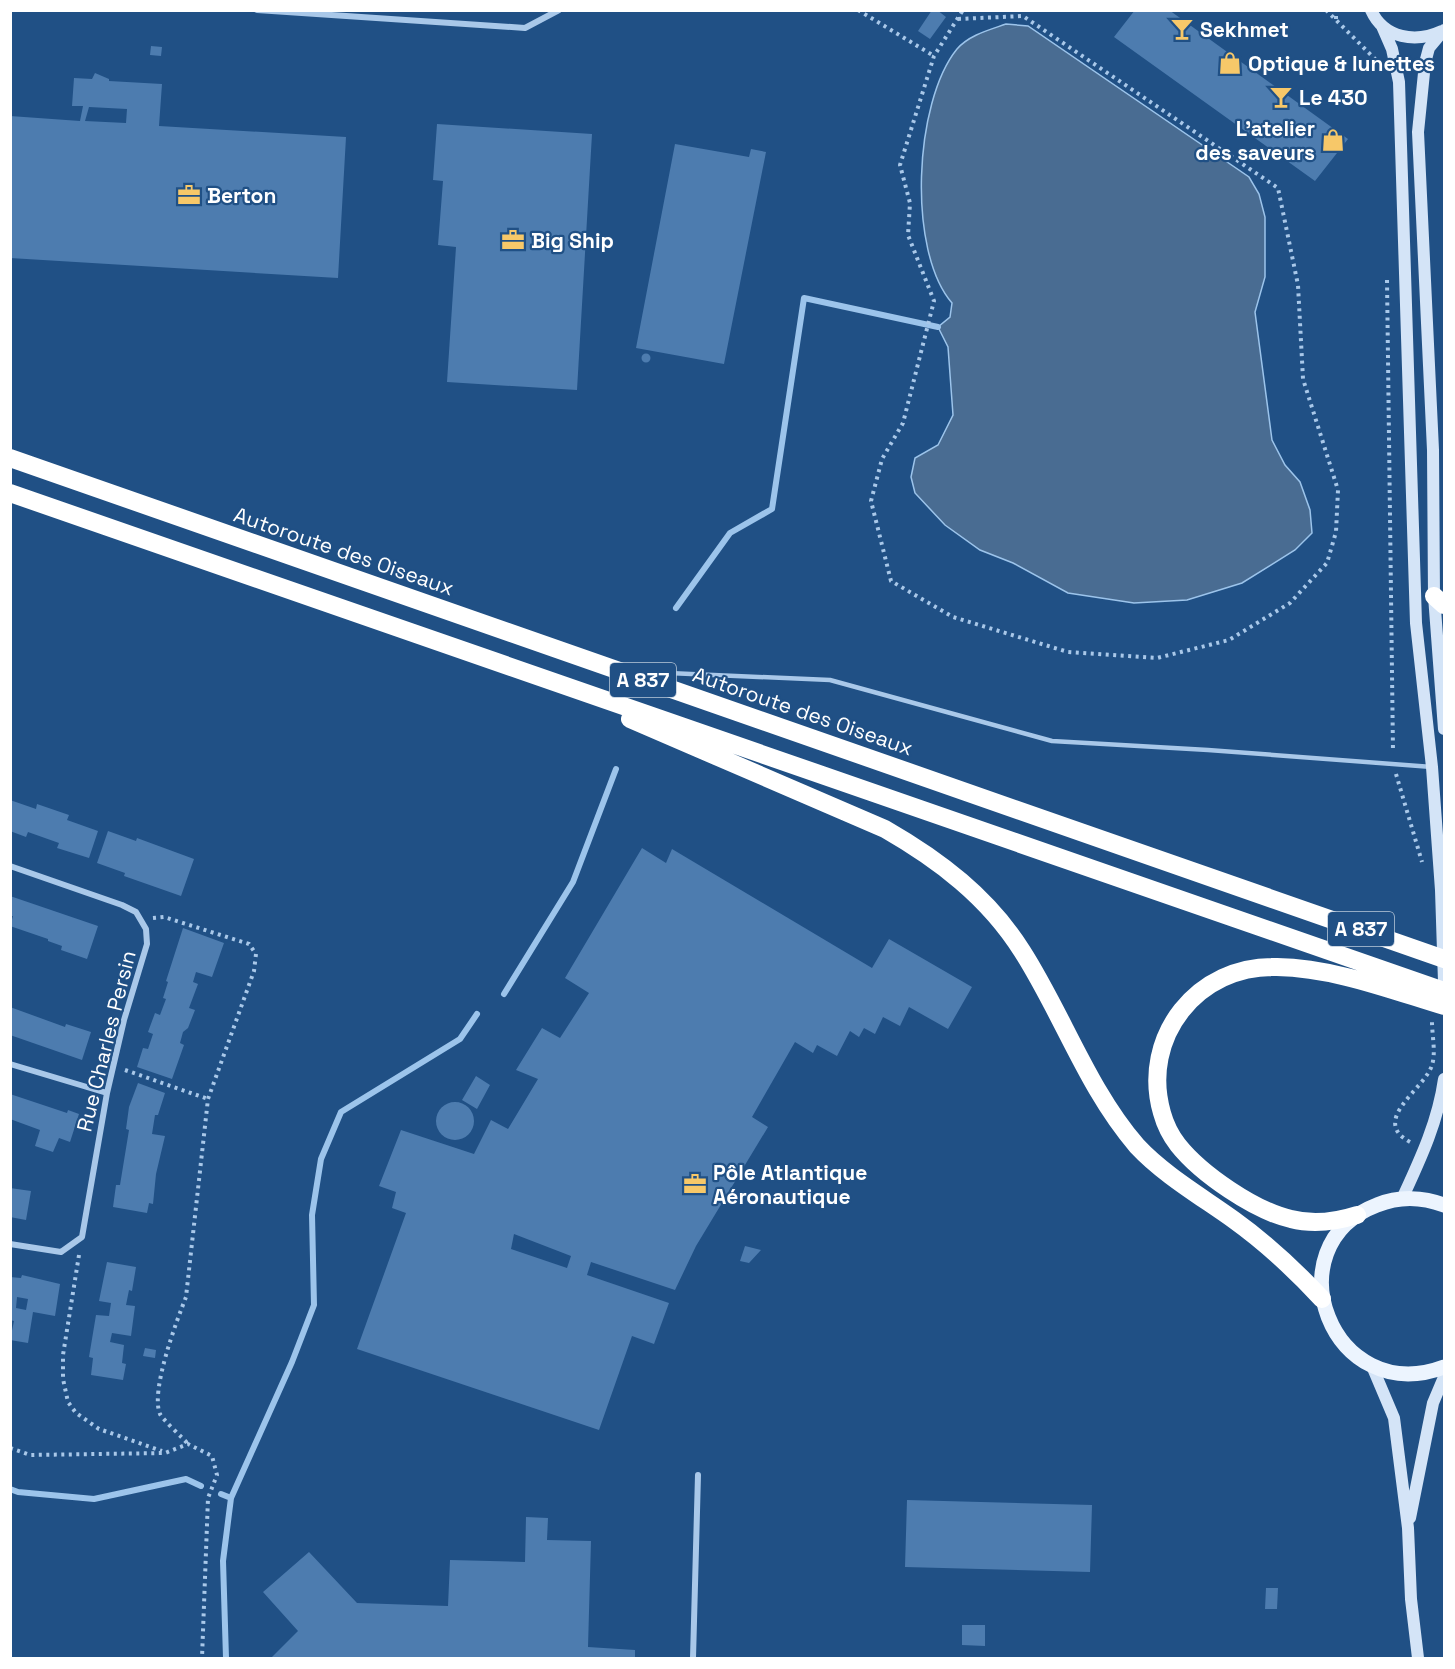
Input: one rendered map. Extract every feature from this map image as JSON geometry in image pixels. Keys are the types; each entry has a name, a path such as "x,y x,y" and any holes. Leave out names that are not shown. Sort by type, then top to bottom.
{"highway":[{"name":"Autoroute des Oiseaux","path":"10,458 1444,959"},
{"name":"A 837","path":"10,493 1444,991"},
{"path":"480,655 885,829 923,851 952,872 999,920 1022,950 1095,1087 1117,1122 1140,1149 1264,1244 1299,1273 1322,1299"},
{"path":"1277,900 1444,946"},
{"path":"1358,1215 1322,1223 1288,1219 1243,1197 1194,1161 1178,1145 1162,1113 1158,1094 1158,1074 1165,1037 1184,1005 1210,985 1225,976 1276,966 1339,976 1444,1006"}],"main road":[{"path":"1371,10 1382,26 1392,49 1399,82 1416,623 1432,767 1441,890 1444,982"},
{"path":"1382,26 1396,34 1412,38 1428,37 1444,30"},
{"path":"1444,30 1429,48 1425,63 1418,132 1444,729"},
{"path":"1402,1199 1434,1124 1444,1079"},
{"path":"1444,1206 1434,1201 1402,1199 1386,1201 1358,1215 1343,1229 1331,1246 1323,1272 1322,1299 1326,1316 1339,1339 1357,1357 1372,1366 1391,1373 1411,1375 1444,1367"},
{"path":"1372,1366 1394,1418 1408,1528 1411,1599 1418,1659"},
{"path":"1408,1528 1433,1403 1444,1377"}],"street":[{"path":"257,10 525,28 559,10"},
{"path":"10,866 122,905 136,912 140,919"},
{"name":"Rue Charles Persin","path":"82,1237 107,1092 124,1020 147,944 146,929 140,919"},
{"path":"10,1064 107,1092"},
{"path":"10,1244 61,1252 82,1237"},
{"path":"693,1659 698,1475"}],"lane":[{"path":"617,671 830,680 1052,741 1432,767"}],"path":[{"path":"858,10 934,56"},
{"path":"958,19 1023,16 1278,188 1298,285 1303,379 1338,490 1336,532 1328,563 1290,603 1230,640 1157,658 1068,651 953,617 891,581 871,501 882,459 903,423 934,301 908,235 910,203 900,165 934,56 963,10"},
{"path":"1326,10 1377,61 1380,68"},
{"path":"1335,20 1336,10"},
{"path":"1387,270 1393,763 1425,872"},
{"path":"140,919 164,917 249,944 256,954 254,971 208,1099 186,1297 174,1327 158,1385 160,1413 188,1444 212,1456 217,1475 208,1498 202,1659"},
{"path":"1425,1149 1399,1135 1395,1125 1395,1116 1429,1073 1433,1063 1432,1038"},
{"path":"113,1066 208,1099"},
{"path":"82,1237 63,1355 63,1378 68,1402 76,1413 99,1429 165,1452"},
{"path":"10,1448 30,1455 165,1452 188,1444"}],"water":[{"path":"1006,24 1028,26 1249,177 1259,194 1265,217 1265,277 1255,312 1272,440 1285,465 1300,482 1310,510 1312,533 1295,550 1242,583 1187,600 1134,603 1068,593 1013,563 980,550 945,525 915,493 911,477 915,458 938,445 953,415 948,347 938,327 950,317 952,303 938,279 928,249 922,214 921,176 925,139 932,104 943,73 957,49 973,37"}],"building":[{"path":"932,10 937,10 946,17 930,39 918,31"},
{"path":"1135,10 1169,10 1348,139 1315,181 1114,37"},
{"path":"151,46 162,47 161,56 150,55"},
{"path":"95,73 109,81 162,84 159,126 346,137 338,278 10,258 10,116 80,121 83,106 72,106 74,78 92,79","holes":["89,107 127,109 126,123 85,121"]},
{"path":"437,124 592,134 577,390 447,382 456,247 438,245 443,181 433,180"},
{"path":"675,144 749,157 751,149 766,152 724,364 636,348"},
{"path":"646,354 650,358 646,362 642,358"},
{"path":"10,800 36,809 37,804 69,815 67,820 98,831 89,858 57,848 59,843 28,832 26,837 10,831"},
{"path":"108,831 136,841 137,838 194,859 181,896 124,876 125,873 97,863"},
{"path":"642,848 666,863 672,849 872,968 889,939 972,987 948,1029 909,1007 900,1026 883,1017 875,1034 864,1028 859,1037 850,1031 837,1056 817,1045 813,1053 795,1042 752,1117 768,1127 696,1246 675,1290 591,1262 587,1275 669,1303 654,1344 632,1336 599,1430 357,1349 406,1213 392,1208 396,1192 379,1186 401,1130 474,1154 491,1120 508,1129 538,1079 516,1070 542,1028 560,1038 589,993 565,978","holes":["514,1234 571,1256 567,1268 511,1249"]},
{"path":"10,896 98,926 87,959 61,950 62,946 48,939 10,926 13,916 10,916"},
{"path":"183,928 224,943 212,977 196,972 193,982 198,984 189,1008 195,1010 188,1028 183,1032 180,1043 184,1045 172,1079 137,1067 143,1048 148,1049 153,1034 148,1032 155,1013 160,1015 166,999 163,998 168,982 166,981"},
{"path":"10,1007 65,1027 66,1024 91,1032 82,1060 10,1035"},
{"path":"476,1076 490,1085 477,1109 462,1100"},
{"path":"138,1083 165,1093 158,1115 155,1115 152,1134 165,1136 156,1174 153,1204 149,1203 147,1213 113,1207 116,1185 120,1185 129,1130 126,1129 129,1107"},
{"path":"10,1094 67,1113 68,1110 79,1114 70,1142 59,1138 53,1152 35,1146 40,1130 10,1119"},
{"path":"455,1102 468,1108 474,1121 468,1134 455,1140 442,1134 436,1121 442,1108"},
{"path":"10,1188 31,1191 26,1220 10,1217"},
{"path":"745,1246 761,1250 749,1263 740,1261"},
{"path":"107,1262 136,1267 132,1291 129,1290 126,1305 135,1306 131,1336 112,1333 110,1342 124,1345 122,1363 126,1364 123,1380 91,1375 93,1358 89,1357 96,1315 109,1316 111,1303 99,1301"},
{"path":"22,1275 60,1284 55,1316 33,1312 28,1343 10,1340 14,1321 10,1320 10,1277 21,1278","holes":["17,1297 28,1299 26,1310 16,1308"]},
{"path":"145,1348 156,1350 155,1358 143,1356"},
{"path":"907,1500 1092,1505 1090,1572 905,1567"},
{"path":"526,1517 548,1518 547,1540 591,1541 588,1647 635,1650 635,1658 271,1658 298,1631 263,1592 309,1552 357,1603 448,1606 450,1560 525,1562"},
{"path":"1266,1588 1278,1588 1277,1609 1265,1609"},
{"path":"962,1625 985,1625 985,1646 962,1645"}],"waterway":[{"path":"676,608 730,533 772,509 804,298 938,327"},
{"path":"504,994 573,882 616,769"},
{"path":"231,1498 292,1362 314,1305 312,1215 321,1159 341,1112 460,1039 477,1014"},
{"path":"10,1489 18,1492 94,1499 186,1479 201,1486"},
{"path":"221,1494 231,1498 223,1561 226,1658"}],"place":[{"name":"Sekhmet","path":"1182,29"},
{"name":"Optique & lunettes","path":"1230,63"},
{"name":"Le 430","path":"1281,97"},
{"name":"L'atelier des saveurs","path":"1333,140"},
{"name":"Berton","path":"189,195"},
{"name":"Big Ship","path":"513,240"},
{"name":"Pôle Atlantique Aéronautique","path":"695,1184"}]}
